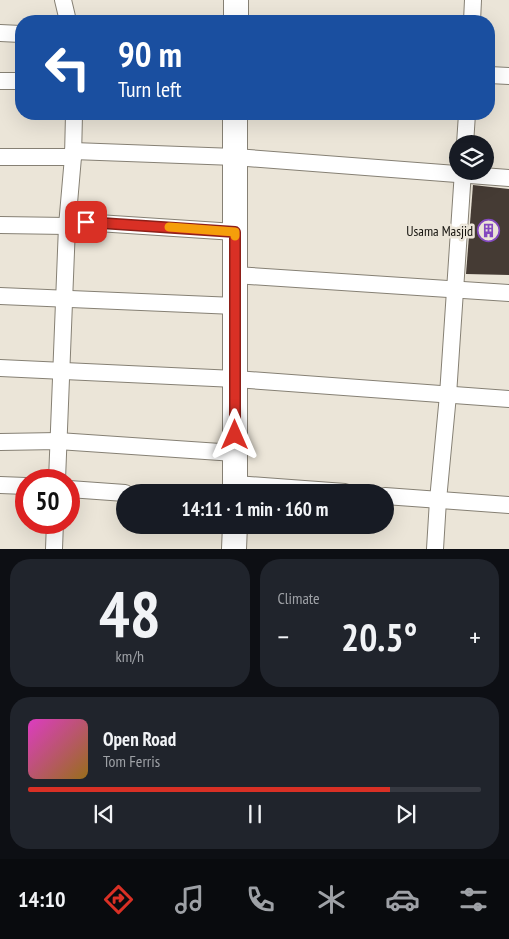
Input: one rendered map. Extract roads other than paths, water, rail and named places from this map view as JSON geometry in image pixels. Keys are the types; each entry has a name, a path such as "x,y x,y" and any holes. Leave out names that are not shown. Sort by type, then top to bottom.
{"main road":[{"path":"235,120 235,484"},
{"path":"234,549 235,534"}],"street":[{"path":"63,0 67,15"},
{"path":"472,15 473,0"},
{"path":"0,33 15,34"},
{"path":"495,75 509,76"},
{"path":"0,81 15,81"},
{"path":"57,469 67,223 74,120"},
{"path":"466,135 467,120"},
{"path":"0,157 73,154 235,157 449,172"},
{"path":"494,176 509,178"},
{"path":"435,549 448,396 463,180"},
{"path":"0,225 67,223 235,232"},
{"path":"235,274 509,293"},
{"path":"0,296 235,306"},
{"path":"0,368 235,379 509,400"},
{"path":"0,442 58,442 235,453"},
{"path":"0,485 15,486"},
{"path":"80,490 116,492"},
{"path":"394,497 509,505"},
{"path":"54,549 55,534"}],"place":[{"name":"Usama Masjid","path":"489,231"}]}
